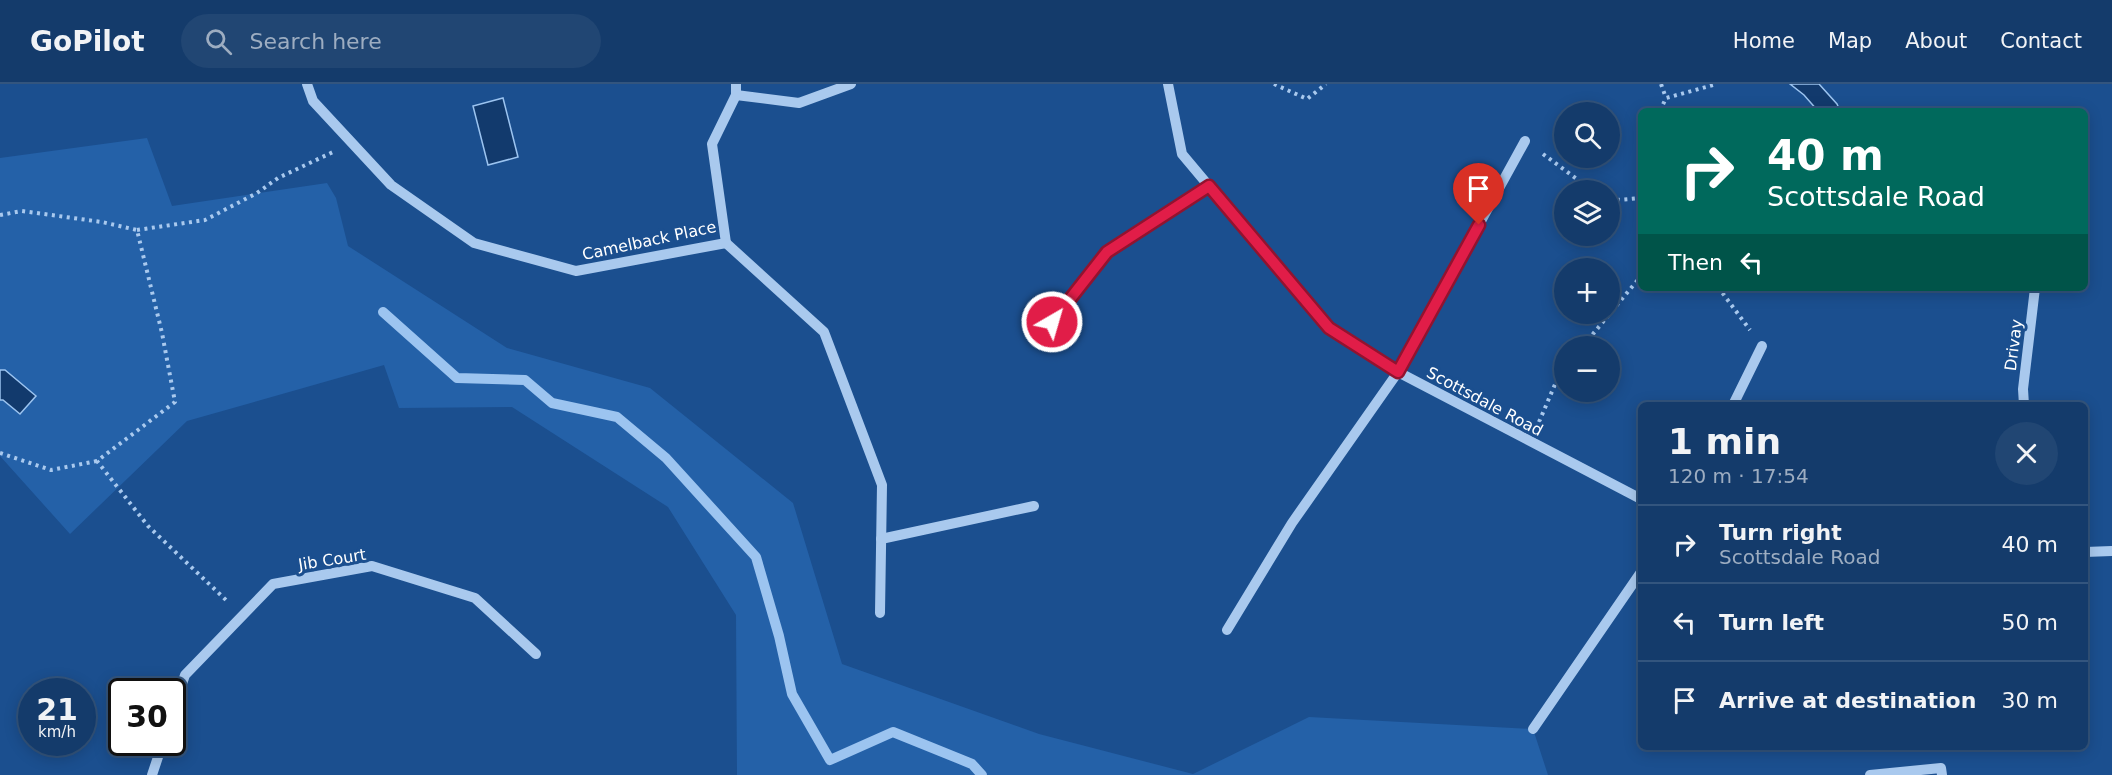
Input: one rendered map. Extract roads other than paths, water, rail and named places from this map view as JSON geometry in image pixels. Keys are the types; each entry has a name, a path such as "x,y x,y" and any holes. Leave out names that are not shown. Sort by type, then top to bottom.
{"street":[{"name":"Camelback Place","path":"307,84 313,101 391,185 474,243 576,270 726,243 712,144 736,90"},
{"path":"736,90 799,103 851,84"},
{"name":"Scottsdale Road","path":"1168,84 1182,154 1329,328 1398,372 1638,498"},
{"path":"1227,630 1292,524 1398,372 1525,141"},
{"path":"1052,322 1107,252 1209,186"},
{"path":"726,243 824,332 882,485 880,613"},
{"name":"Drivay","path":"2024,402 2023,389 2035,291"},
{"path":"1734,402 1762,346"},
{"path":"881,539 1034,506"},
{"path":"2088,552 2112,551"},
{"name":"Jib Court","path":"184,678 273,584 372,566 475,598 536,654"},
{"path":"1533,729 1638,576"},
{"path":"152,775 158,756"},
{"path":"1870,775 1941,768 1942,775"}],"waterway":[{"path":"383,312 457,378 525,380 552,403 617,417 666,458 756,557 779,636 792,694 830,760 893,732 972,764 982,775"}]}
